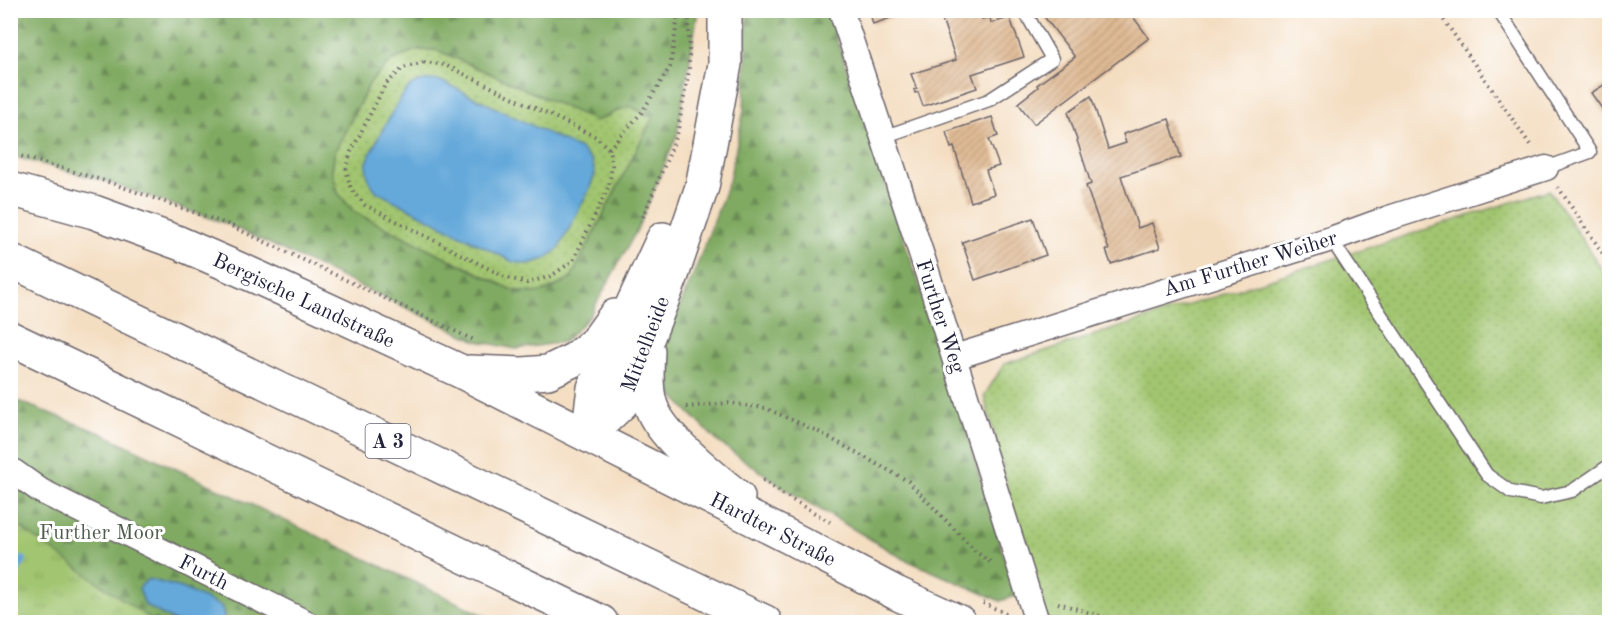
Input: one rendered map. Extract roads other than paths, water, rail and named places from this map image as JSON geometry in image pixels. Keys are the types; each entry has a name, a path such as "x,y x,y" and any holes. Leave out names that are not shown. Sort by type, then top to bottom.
{"main road":[{"name":"Mittelheide","path":"588,435 622,403 672,274 702,187 725,64 725,10"},
{"name":"Mittelheide","path":"588,435 594,388 715,123"},
{"name":"Bergische Landstraße","path":"10,189 94,212 179,243 460,371 588,435"},
{"path":"460,371 523,374 548,372 576,359 597,341 655,258"},
{"name":"A 3","path":"10,260 765,622"},
{"path":"648,336 647,387 652,411 664,431 730,491 789,537"},
{"path":"10,338 601,622"},
{"name":"Hardter Straße","path":"588,435 896,593 966,610"}],"street":[{"name":"Further Weg","path":"841,10 955,357 1027,588 1026,620"},
{"name":"Am Further Weiher","path":"955,357 1331,239 1546,168"},
{"name":"Furth","path":"10,469 41,491 305,622"}],"lane":[{"path":"883,137 989,100 1052,60 1024,10"},
{"path":"1498,10 1590,152 1546,168"},
{"path":"1331,239 1487,475 1511,492 1541,498 1572,491 1610,465"}],"water":[{"path":"429,80 441,81 580,149 592,161 595,174 589,190 559,248 545,259 528,264 513,262 377,192 372,186 367,175 367,163 387,122 411,86"},
{"path":"148,579 182,588 222,607 225,622 176,622 145,605 139,588"}],"waterway":[{"path":"10,580 23,560"}],"park label":[{"name":"Further Moor","path":"101,532"}]}
